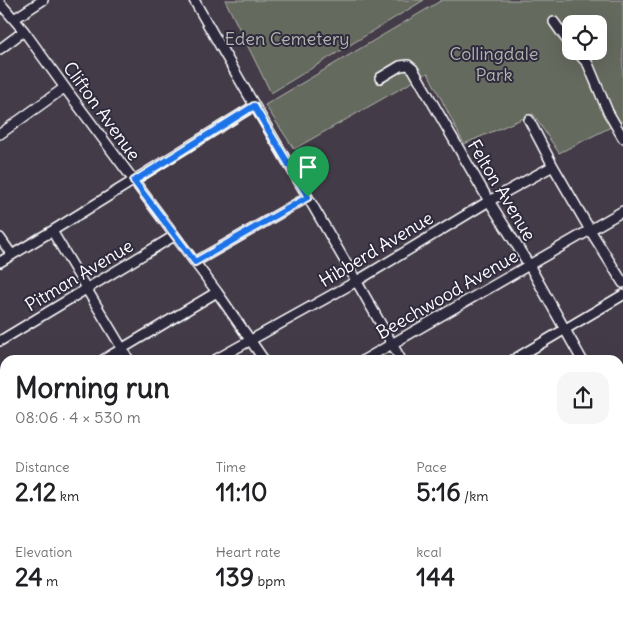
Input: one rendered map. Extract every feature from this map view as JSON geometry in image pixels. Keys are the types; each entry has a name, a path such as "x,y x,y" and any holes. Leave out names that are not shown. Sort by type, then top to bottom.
{"street":[{"path":"14,19 43,0"},
{"path":"194,0 398,355"},
{"name":"Clifton Avenue","path":"0,3 24,31 64,88 195,262 261,355"},
{"path":"554,22 562,33"},
{"path":"0,49 24,31"},
{"path":"584,60 588,64 608,112 623,138"},
{"name":"Felton Avenue","path":"380,78 400,66 408,65 413,69 489,201 529,265 579,355"},
{"path":"0,134 64,88"},
{"path":"0,262 254,106"},
{"path":"529,120 590,230 623,282"},
{"name":"Hibberd Avenue","path":"224,355 357,281 489,201 553,166"},
{"path":"195,262 308,197"},
{"name":"Beechwood Avenue","path":"373,355 623,211"},
{"path":"52,231 126,355"},
{"name":"Pitman Avenue","path":"0,341 174,236"},
{"path":"0,238 12,255"},
{"path":"112,355 216,292"},
{"path":"522,355 623,296"}],"green space":[{"name":"Eden Cemetery","path":"225,0 424,0 271,93"},
{"name":"Collingdale Park","path":"442,0 623,0 623,121 559,153 533,114 464,144 428,73 294,149 265,105"}],"route":[{"path":"254,106 308,197 195,262 134,181 254,106"}]}
